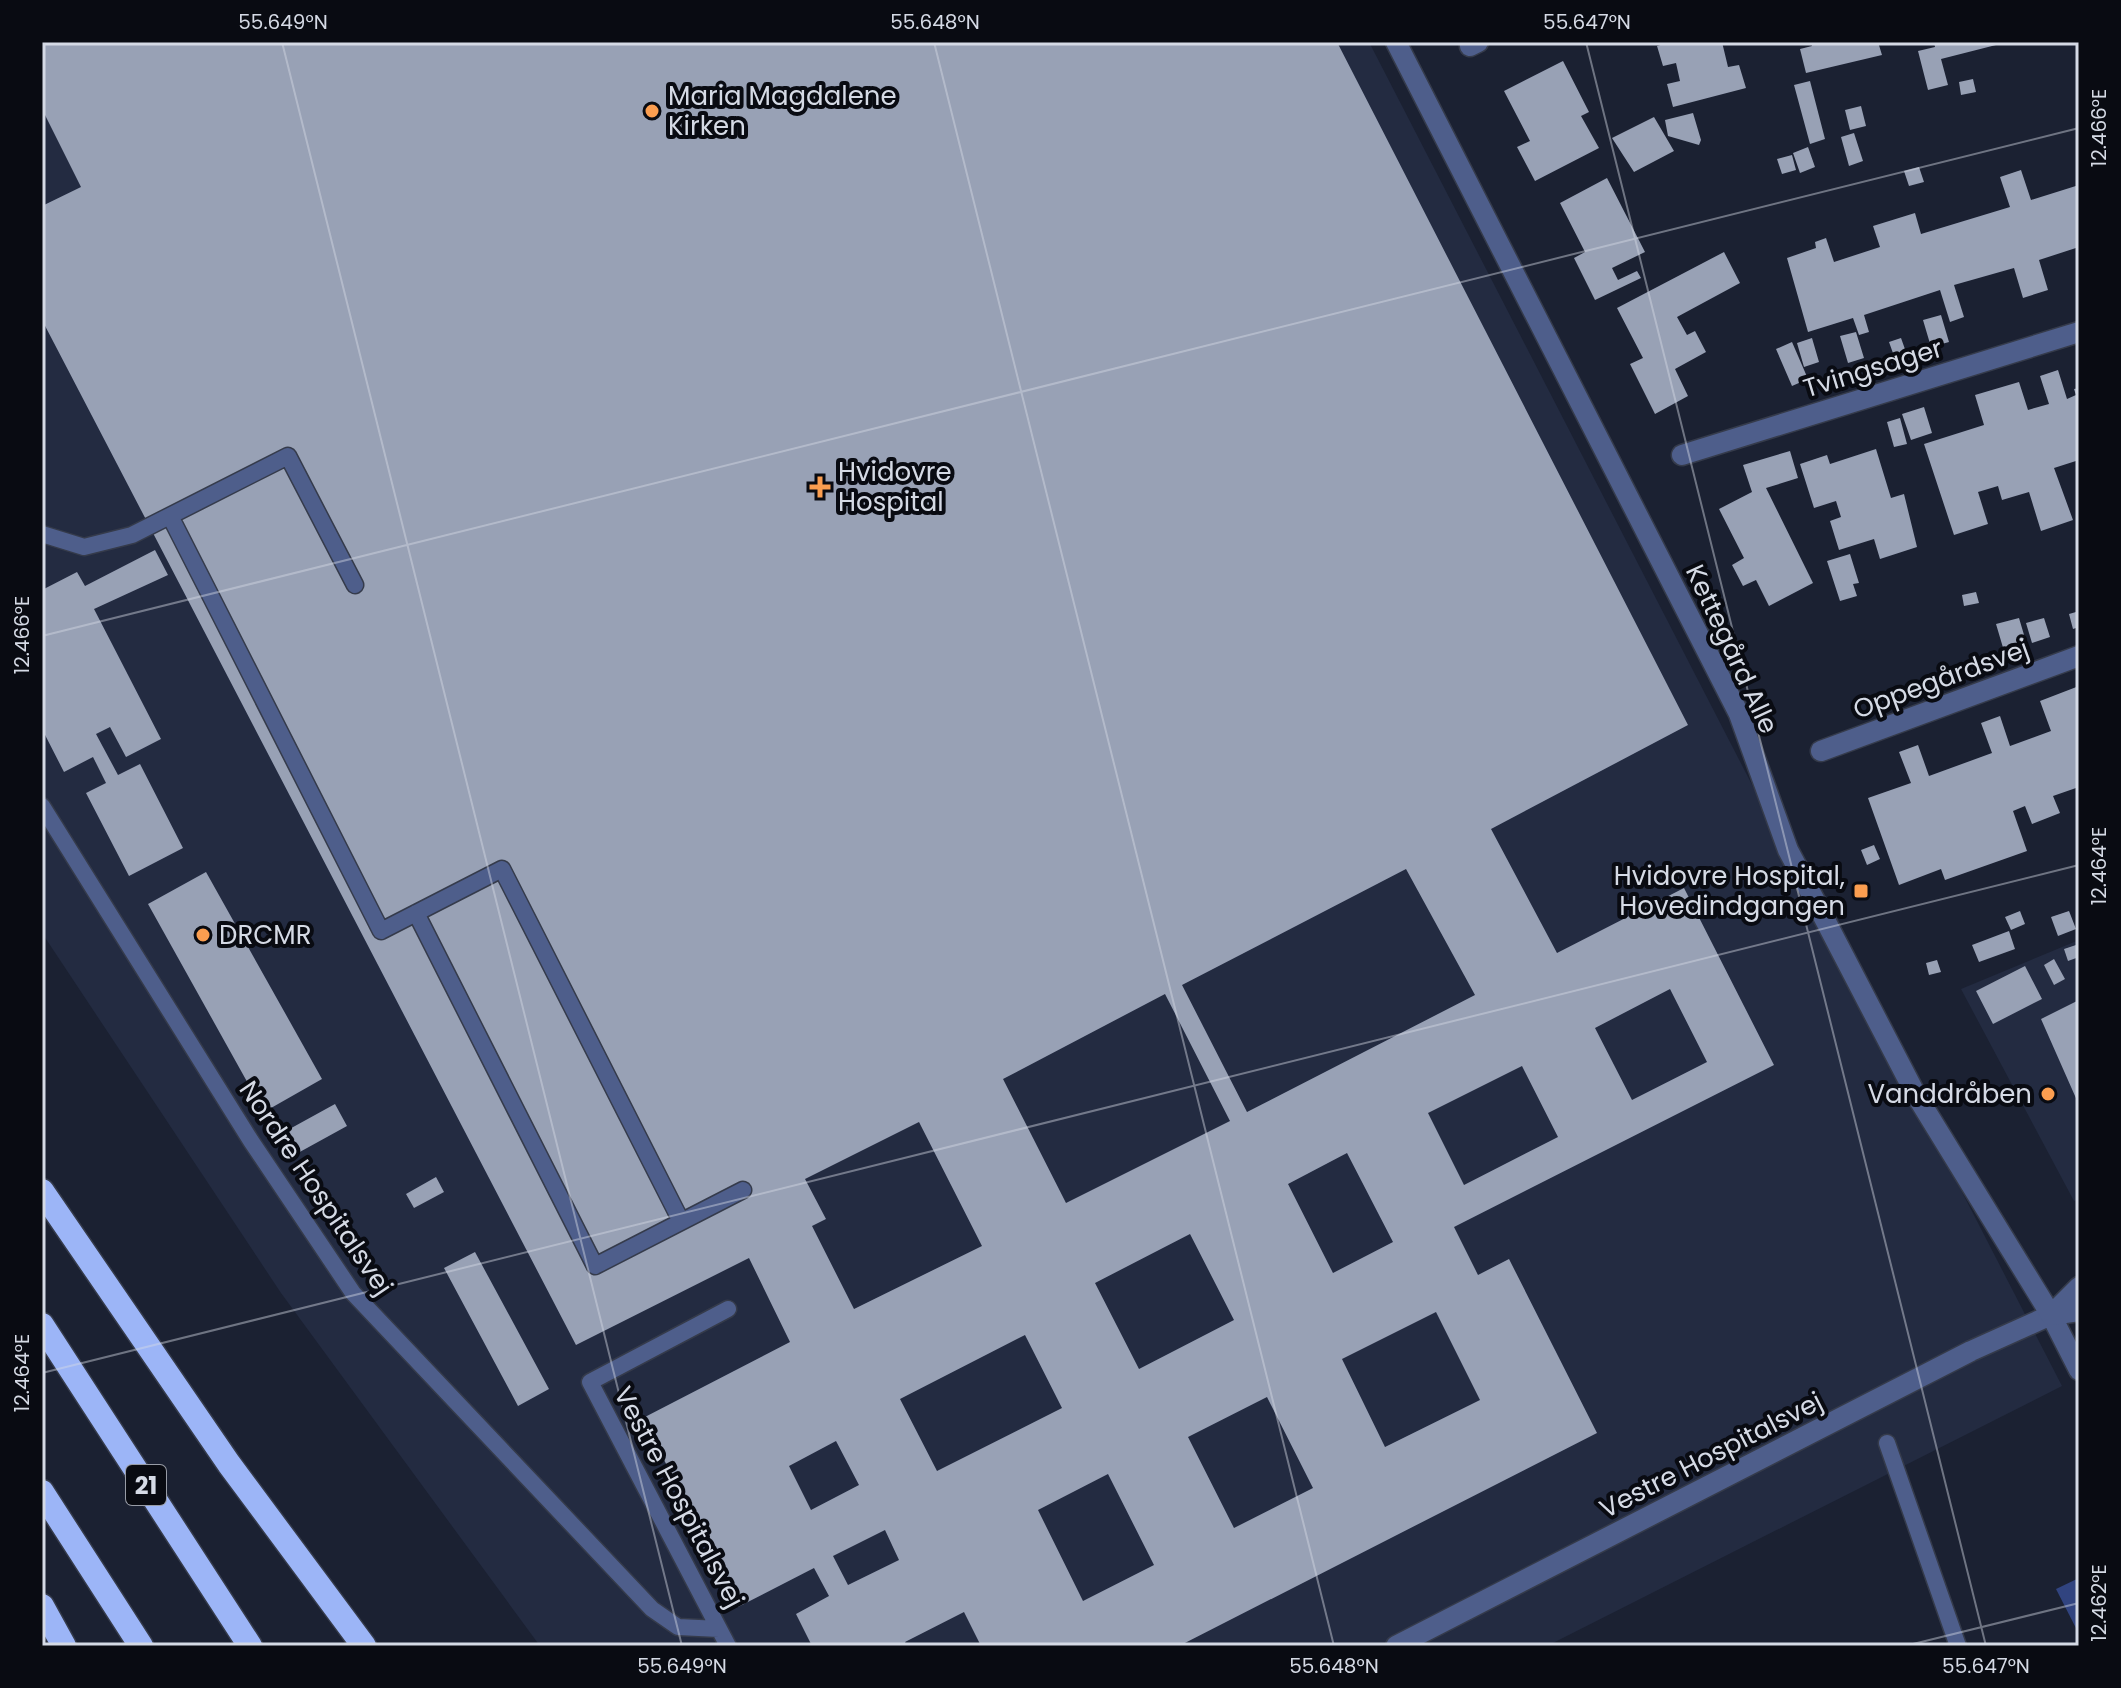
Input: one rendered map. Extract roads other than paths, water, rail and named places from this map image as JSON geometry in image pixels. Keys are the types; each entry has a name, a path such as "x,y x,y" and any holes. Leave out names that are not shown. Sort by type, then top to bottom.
{"highway":[{"path":"42,1191 229,1464 364,1646"},
{"name":"21","path":"42,1325 250,1646"},
{"path":"42,1492 141,1646"},
{"path":"42,1606 64,1646"}],"street":[{"name":"Kettegård Alle","path":"1396,42 1739,714 1788,850 1916,1095 2051,1315 2079,1370"},
{"name":"Tvingsager","path":"1682,455 2079,332"},
{"name":"Oppegårdsvej","path":"1821,751 2079,656"},
{"path":"2051,1315 2079,1287"},
{"path":"2051,1315 2079,1311"},
{"name":"Vestre Hospitalsvej","path":"1396,1646 1971,1351 2051,1315"}],"lane":[{"path":"42,534 84,547 132,535 288,456 355,585"},
{"path":"170,516 381,931 502,869 681,1221"},
{"name":"Nordre Hospitalsvej","path":"42,806 251,1141 353,1293 652,1609 678,1627 719,1629"},
{"path":"416,913 595,1266 743,1190"},
{"name":"Vestre Hospitalsvej","path":"728,1309 590,1382 728,1646"},
{"path":"1887,1443 1958,1646"}],"place":[{"name":"Maria Magdalene Kirken","path":"652,111"},
{"name":"Hvidovre Hospital","path":"820,487"},
{"name":"Hvidovre Hospital, Hovedindgangen","path":"1861,891"},
{"name":"DRCMR","path":"203,935"},
{"name":"Vanddråben","path":"2048,1094"}]}
